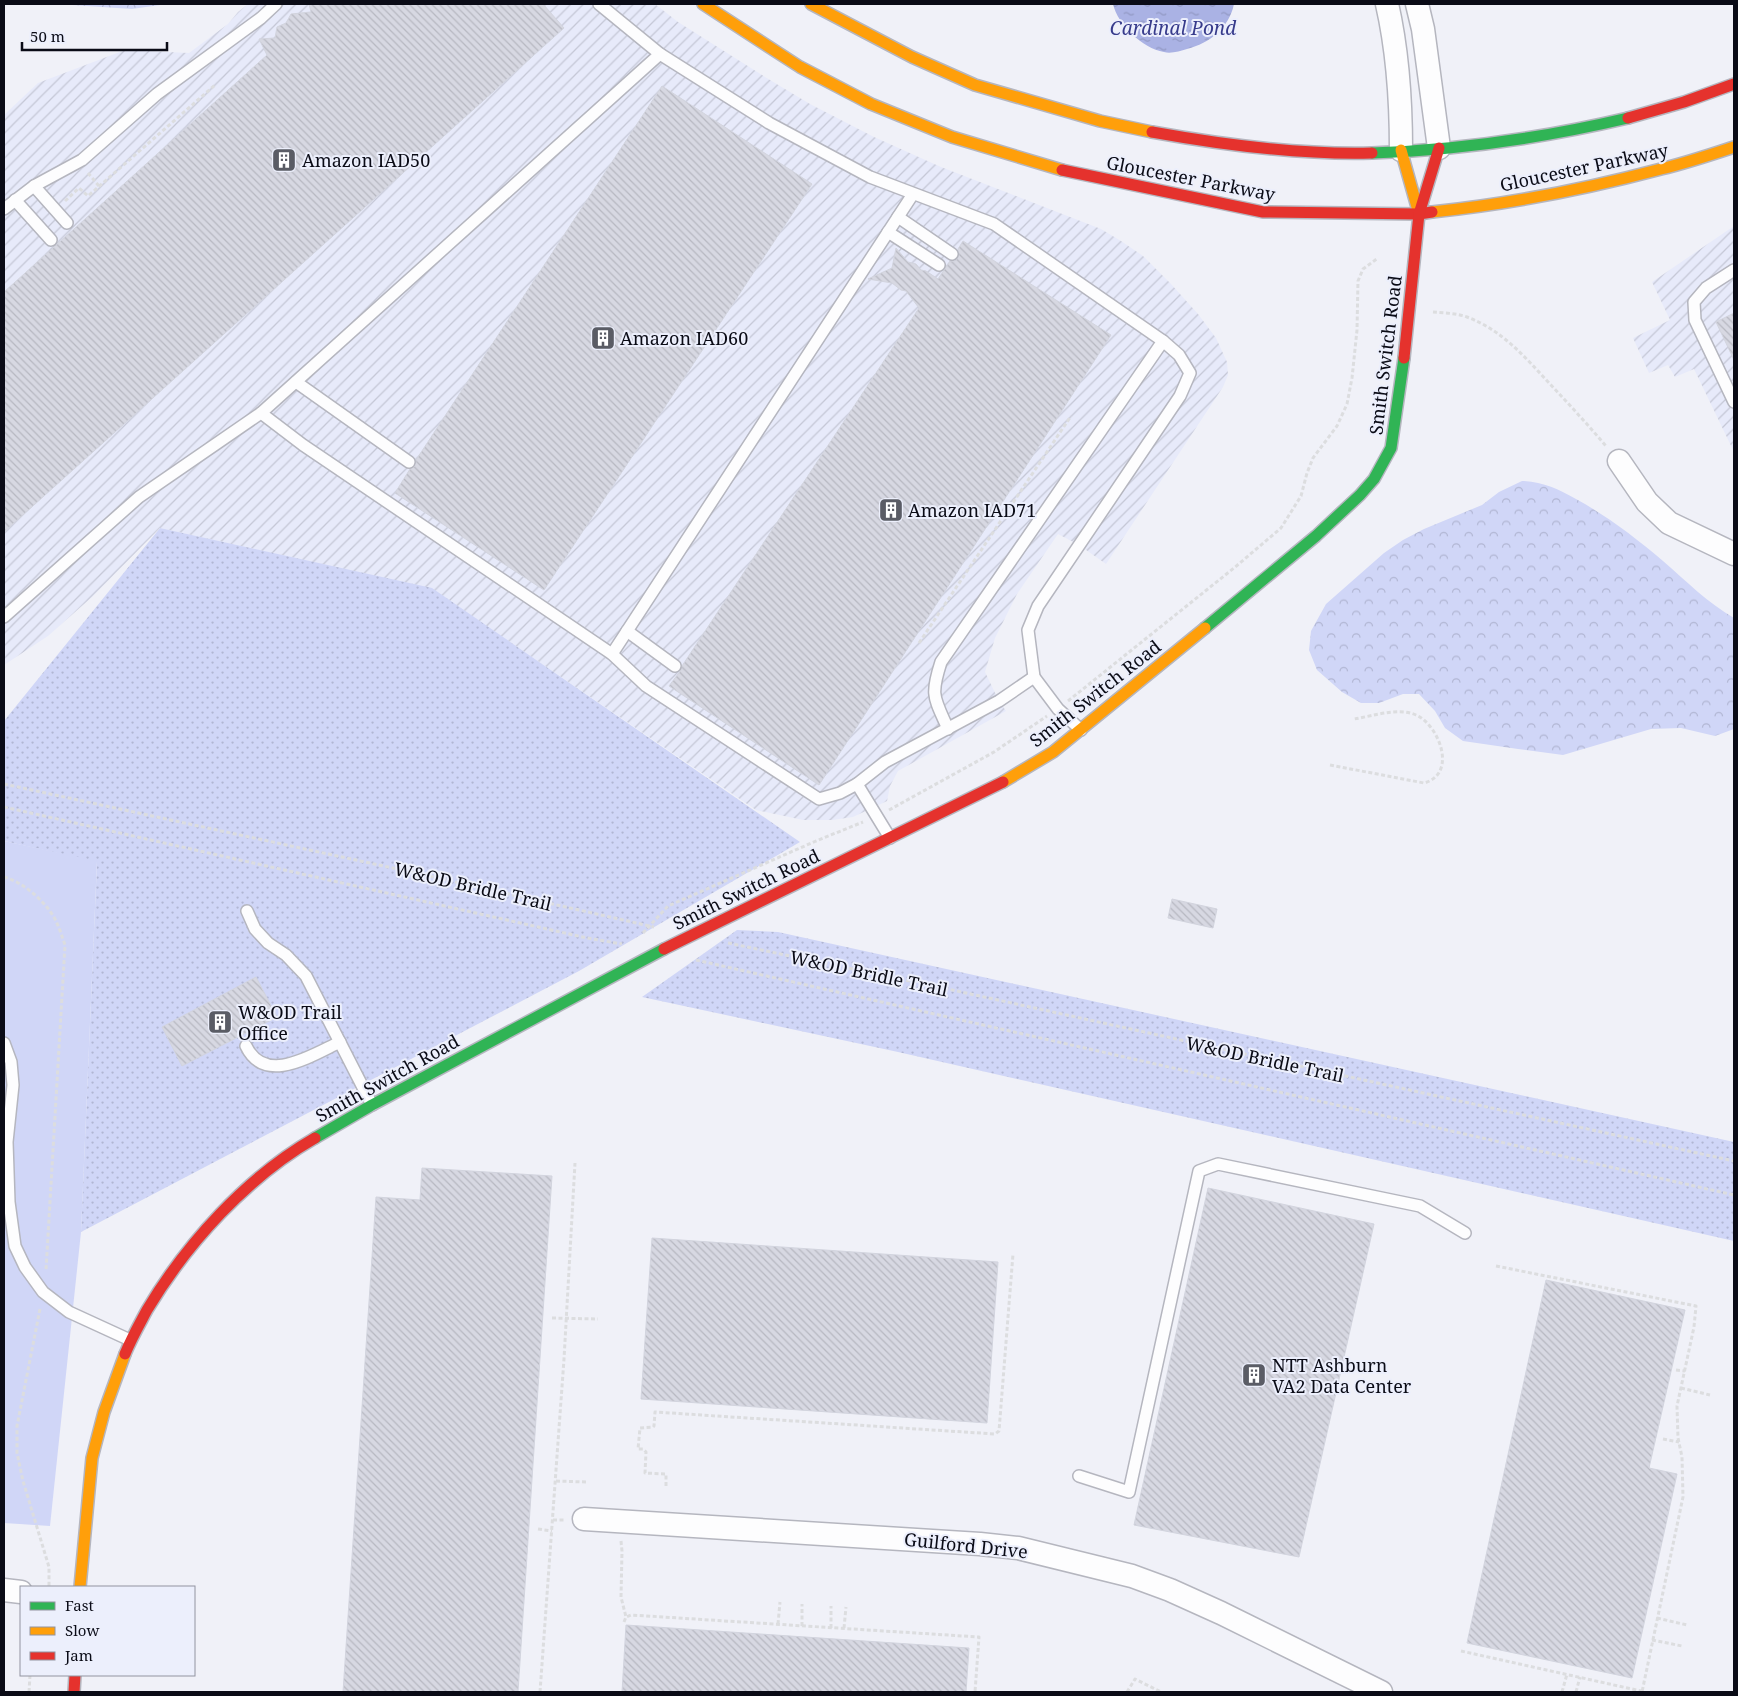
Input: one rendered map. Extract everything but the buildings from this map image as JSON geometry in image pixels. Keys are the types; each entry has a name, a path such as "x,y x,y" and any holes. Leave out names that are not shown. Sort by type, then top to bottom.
{"street":[{"name":"Gloucester Parkway","path":"704,4 800,67 872,104 952,137 1056,169 1263,212 1419,214 1510,202 1597,185 1663,169 1734,147"},
{"path":"811,4 884,44 976,85 1067,113 1130,128 1213,142 1308,152 1474,146 1530,139 1595,126 1706,95 1734,84"},
{"path":"1387,4 1398,66 1402,150"},
{"path":"1416,4 1423,29 1439,148"},
{"name":"Smith Switch Road","path":"80,1586 92,1458 104,1412 130,1340 158,1292 183,1256 210,1225 258,1178 301,1146 372,1105 658,952 1010,779 1053,752 1081,730 1316,536 1360,495 1374,479 1391,448 1410,310 1419,214 1439,148"},
{"name":"Smith Switch Road","path":"1402,150 1419,214"},
{"path":"1619,461 1647,502 1669,523 1734,554"},
{"name":"Guilford Drive","path":"584,1519 1018,1548 1132,1576 1170,1590 1381,1692"},
{"path":"4,1590 20,1592"},
{"path":"74,1692 75,1676"}],"lane":[{"path":"4,209 34,186 82,160 157,94 261,18 276,4"},
{"path":"599,4 660,54 769,123 870,177 994,224 1164,341 1179,355 1190,373 1180,396 1038,606 1028,630 1034,677 1058,709 1081,730"},
{"path":"4,617 139,497 261,413 660,54"},
{"path":"34,186 67,223"},
{"path":"612,654 913,194"},
{"path":"16,200 52,240"},
{"path":"898,217 952,254"},
{"path":"888,232 939,265"},
{"path":"1734,270 1706,288 1694,302 1695,320 1734,402"},
{"path":"948,729 934,698 934,684 941,662 1164,341"},
{"path":"296,382 409,462"},
{"path":"261,413 303,445 612,654 646,686 819,799 840,793 857,784 885,762 999,700 1034,677"},
{"path":"627,631 675,666"},
{"path":"857,784 890,838"},
{"path":"247,910 255,929 268,943 286,955 306,976 372,1105"},
{"path":"246,1046 250,1055 268,1067 287,1066 340,1042"},
{"path":"4,1043 11,1062 13,1085 6,1140 9,1202 15,1246 25,1267 43,1292 70,1312 130,1340"},
{"path":"1079,1476 1129,1492 1199,1171 1218,1164 1420,1206 1465,1233"}],"path":[{"path":"62,203 80,188 88,196 215,86"},
{"path":"636,939 668,906 878,816 994,752 1058,709 1281,528 1301,496 1313,458 1338,426 1347,404 1357,330 1358,281 1363,269 1378,258"},
{"path":"1410,310 1462,316 1492,329 1504,337 1579,415 1619,461"},
{"path":"919,643 1071,416"},
{"path":"1330,765 1424,783 1434,779 1441,771 1443,757 1439,742 1428,724 1417,715 1403,712 1354,719"},
{"name":"W&OD Bridle Trail","path":"4,784 416,873 658,928"},
{"path":"4,807 587,938 658,952"},
{"path":"4,876 13,879 38,898 55,918 65,945 43,1292 17,1426 17,1452 23,1481 49,1567 49,1586"},
{"name":"W&OD Bridle Trail","path":"692,936 934,986 1734,1161"},
{"path":"693,959 1734,1195"},
{"path":"540,1692 556,1481 575,1164"},
{"path":"666,1486 666,1474 645,1473 646,1452 643,1449 638,1449 640,1428 654,1426 655,1412 995,1434 999,1431 1003,1394 1013,1254"},
{"path":"1461,1651 1641,1691 1683,1497 1682,1457 1679,1442 1677,1406 1694,1327 1696,1306 1496,1266"},
{"path":"552,1318 598,1319"},
{"path":"1676,1370 1684,1371"},
{"path":"1681,1388 1710,1395"},
{"path":"1663,1439 1679,1442"},
{"path":"556,1481 586,1482"},
{"path":"538,1529 552,1530"},
{"path":"615,1534 620,1540 622,1551 621,1597 626,1617 624,1622"},
{"path":"778,1624 780,1602"},
{"path":"802,1604 802,1626"},
{"path":"831,1606 831,1628"},
{"path":"844,1628 846,1607"},
{"path":"626,1617 631,1615 979,1637 975,1692"},
{"path":"1657,1618 1687,1625"},
{"path":"1652,1640 1682,1646"},
{"path":"1562,1692 1567,1674"},
{"path":"29,1692 30,1676"},
{"path":"1576,1692 1580,1677"},
{"path":"1127,1692 1135,1679 1161,1692"}],"shaded area":[{"path":"248,4 655,4 678,22 765,77 810,104 874,137 941,167 1101,229 1121,241 1143,256 1198,314 1216,338 1227,362 1228,375 1223,387 1106,564 1079,545 1058,534 1017,594 995,638 985,672 1006,711 898,771 890,786 887,801 853,817 832,820 803,820 756,810 432,589 160,528 92,597 48,636 4,665 4,115 38,83 125,50 189,53 228,24"},
{"path":"1734,226 1734,452 1694,369 1675,377 1668,365 1649,373 1633,338 1670,320 1652,282"}],"green space":[{"path":"57,4 167,4 132,9"},
{"path":"1522,481 1544,484 1557,489 1599,513 1642,544 1706,599 1734,618 1734,729 1715,736 1681,728 1651,729 1563,755 1518,749 1463,741 1445,728 1435,711 1419,694 1403,694 1379,703 1361,703 1342,692 1317,670 1309,650 1311,631 1326,604 1384,553 1403,540 1424,529 1482,505 1499,492"},
{"path":"160,528 432,588 800,842 579,971 81,1232 97,862 4,841 4,721"},
{"path":"4,841 97,861 81,1232 50,1526 4,1523"},
{"path":"737,930 778,932 1734,1142 1734,1241 898,1052 642,997"}],"water":[{"name":"Cardinal Pond","path":"1113,4 1234,4 1228,20 1211,38 1195,46 1170,53 1156,50 1140,41 1120,20"}],"traffic: fast":[{"path":"1372,153 1437,149 1501,142 1628,118"},
{"path":"1205,628 1316,536 1360,495 1374,479 1391,448 1404,358"},
{"path":"315,1138 372,1105 664,949"}],"traffic: slow":[{"path":"703,4 800,67 871,104 952,137 1062,170"},
{"path":"811,4 912,57 975,85 1100,121 1152,132"},
{"path":"1432,212 1490,205 1576,189 1670,167 1734,147"},
{"path":"1401,150 1419,214"},
{"path":"1003,782 1053,752 1205,628"},
{"path":"80,1586 92,1458 104,1412 125,1354"}],"traffic: jam":[{"path":"1628,118 1684,102 1734,84"},
{"path":"1152,132 1289,151 1372,153"},
{"path":"1404,358 1419,214 1439,148"},
{"path":"1062,170 1263,212 1419,214 1432,212"},
{"path":"664,949 1003,782"},
{"path":"125,1354 147,1310 163,1285 200,1236 220,1214 266,1172 315,1138"},
{"path":"74,1692 75,1676"}],"place":[{"name":"Amazon IAD50","path":"284,160"},
{"name":"Amazon IAD60","path":"603,338"},
{"name":"Amazon IAD71","path":"891,510"},
{"name":"W&OD Trail Office","path":"220,1022"},
{"name":"NTT Ashburn VA2 Data Center","path":"1254,1375"}]}
